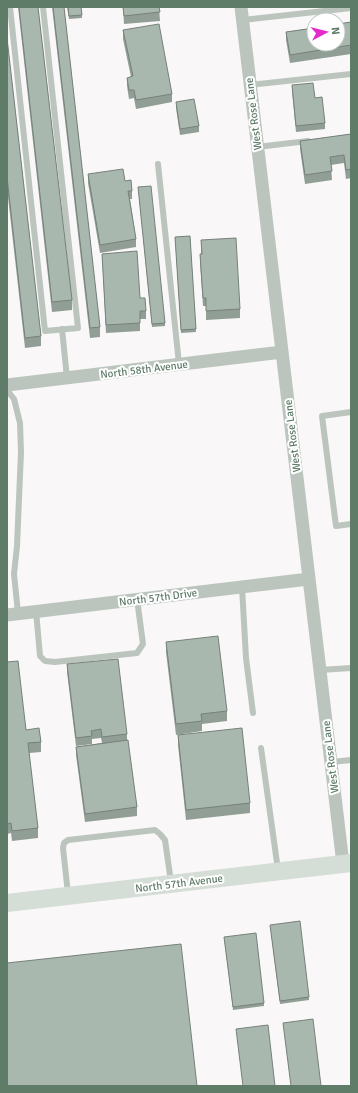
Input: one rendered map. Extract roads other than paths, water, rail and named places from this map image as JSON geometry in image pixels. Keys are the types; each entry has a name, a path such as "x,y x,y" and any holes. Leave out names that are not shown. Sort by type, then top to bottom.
{"street":[{"name":"West Rose Lane","path":"241,7 331,762 347,864"},
{"name":"North 58th Avenue","path":"7,385 282,352"},
{"name":"North 57th Drive","path":"12,614 309,579"},
{"name":"North 57th Avenue","path":"7,903 347,864"}],"lane":[{"path":"10,7 45,331 78,328 43,7"},
{"path":"242,20 351,8"},
{"path":"250,85 351,74"},
{"path":"258,147 312,140"},
{"path":"158,164 179,364"},
{"path":"62,329 67,378"},
{"path":"7,390 14,399 20,423 21,452 17,546 12,614"},
{"path":"351,412 322,416 336,526 351,524"},
{"path":"242,587 246,658 253,713"},
{"path":"36,611 40,656 45,661 55,662 137,653 143,644 137,599"},
{"path":"320,670 351,668"},
{"path":"261,748 278,872"},
{"path":"331,762 351,760"},
{"path":"68,896 63,848 64,843 68,840 155,830 165,840 172,884"}]}
